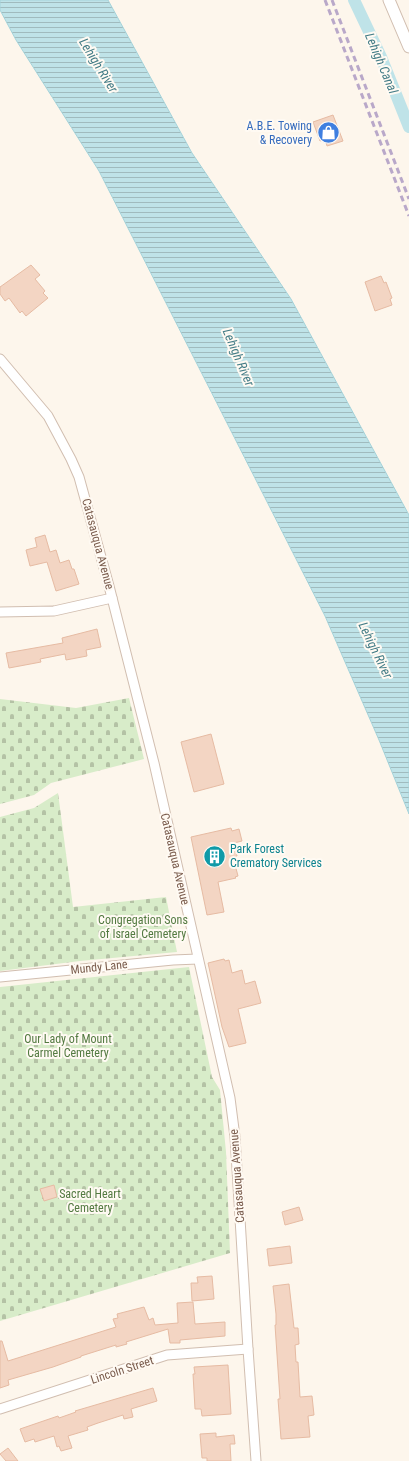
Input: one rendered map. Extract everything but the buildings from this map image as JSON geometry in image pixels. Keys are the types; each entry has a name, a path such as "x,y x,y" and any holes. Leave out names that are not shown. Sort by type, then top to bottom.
{"street":[{"path":"389,0 409,47"},
{"name":"Catasauqua Avenue","path":"0,359 48,416 72,459 89,509 154,764 230,1098 236,1137 256,1461"},
{"path":"0,612 54,611 112,598"},
{"name":"Mundy Lane","path":"0,977 173,960 198,959"},
{"name":"Lincoln Street","path":"0,1410 168,1355 248,1349"}],"green space":[{"path":"129,698 144,759 51,783 34,795 0,804 0,699 76,708"},
{"name":"Congregation Sons of Israel Cemetery","path":"58,793 73,907 166,897 177,952 80,961 0,971 0,817 34,808"},
{"name":"Sacred Heart Cemetery","path":"189,967 212,1077 220,1090 226,1152 230,1253 0,1321 0,987"}],"water":[{"name":"Lehigh River","path":"0,0 108,0 192,153 291,299 409,515 409,814 379,740 325,616 99,171 16,40 0,10"}],"waterway":[{"name":"Lehigh Canal","path":"354,0 381,57 409,127"}],"railway":[{"path":"325,0 409,216"},
{"path":"332,0 409,199"}],"place":[{"name":"A.B.E. Towing & Recovery","path":"328,133"},
{"name":"Park Forest Crematory Services","path":"215,856"}],"park label":[{"name":"Our Lady of Mount Carmel Cemetery","path":"68,1046"}]}
